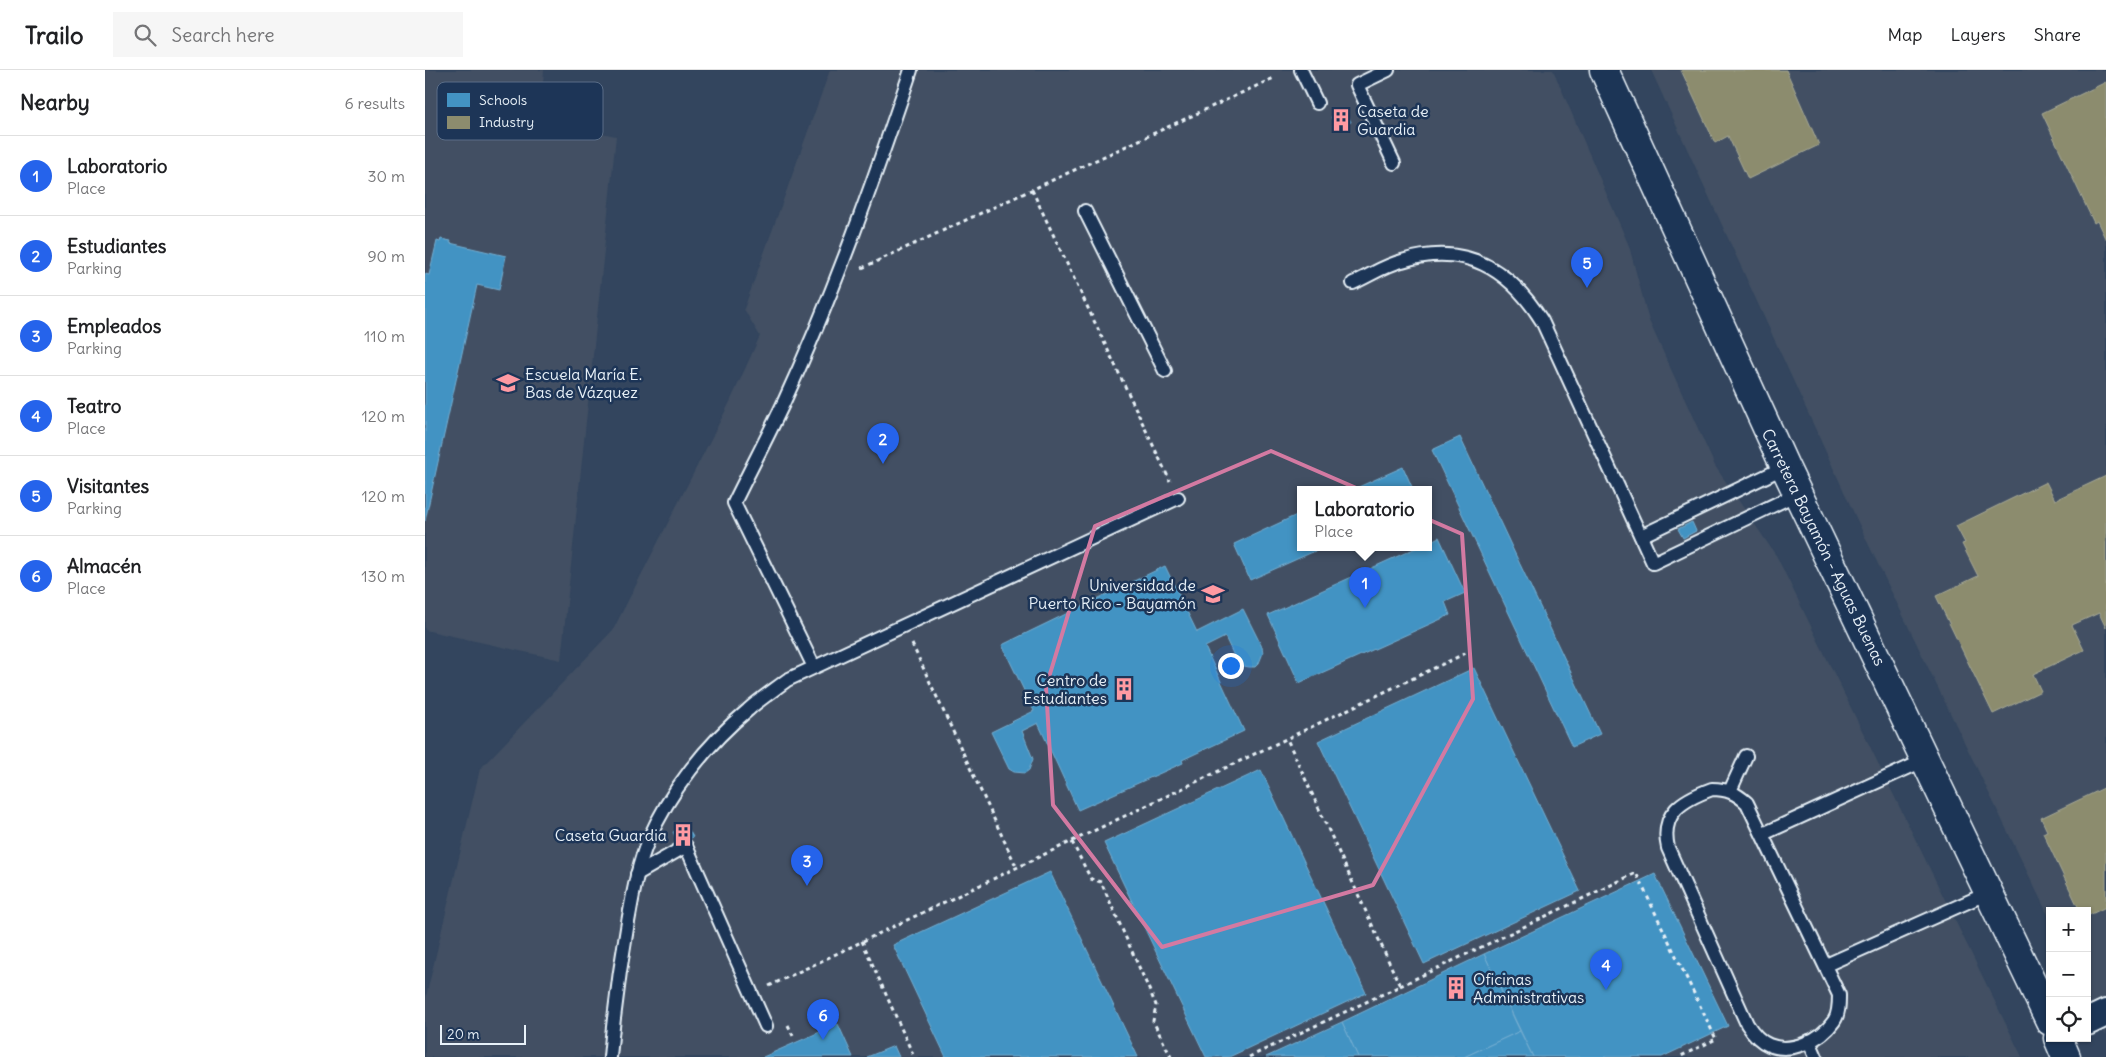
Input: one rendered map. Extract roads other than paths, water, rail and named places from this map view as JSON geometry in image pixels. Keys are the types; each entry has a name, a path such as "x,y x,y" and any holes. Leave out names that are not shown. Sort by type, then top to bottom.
{"street":[{"name":"Carretera Bayamón - Aguas Buenas","path":"1604,70 1785,467 2046,1013"},
{"path":"2091,1020 2106,1013"},
{"path":"2060,1042 2066,1057"}],"lane":[{"path":"814,667 734,503 783,404 826,300 870,192 911,70"},
{"path":"1301,70 1317,103"},
{"path":"1388,70 1357,85 1394,162"},
{"path":"1085,212 1165,371"},
{"path":"1353,283 1401,261 1429,255 1474,260 1494,270 1513,283 1530,302 1542,321 1653,563 1799,493"},
{"path":"1641,536 1785,467"},
{"path":"610,1057 616,999 637,874 648,841 669,802 695,764 747,710 787,680 1178,498"},
{"path":"1730,791 1746,756"},
{"path":"1763,834 1925,760"},
{"path":"1712,789 1730,791 1739,795 1747,803 1763,834 1839,995 1839,1008 1835,1020 1825,1031 1809,1041 1793,1047 1769,1045 1753,1034 1747,1024 1668,848 1665,832 1666,825 1673,811 1689,799 1712,789"},
{"path":"637,874 686,846 766,1026"},
{"path":"1826,965 1988,892"},
{"path":"1809,1041 1816,1057"}],"place":[{"name":"Caseta de Guardia","path":"1341,120"},
{"name":"Visitantes","path":"1587,288"},
{"name":"Escuela María E. Bas de Vázquez","path":"508,383"},
{"name":"Estudiantes","path":"883,464"},
{"name":"Universidad de Puerto Rico - Bayamón","path":"1213,594"},
{"name":"Laboratorio","path":"1365,608"},
{"name":"Centro de Estudiantes","path":"1124,689"},
{"name":"Caseta Guardia","path":"683,835"},
{"name":"Empleados","path":"807,886"},
{"name":"Oficinas Administrativas","path":"1456,988"},
{"name":"Teatro","path":"1606,990"},
{"name":"Almacén","path":"823,1040"}]}
